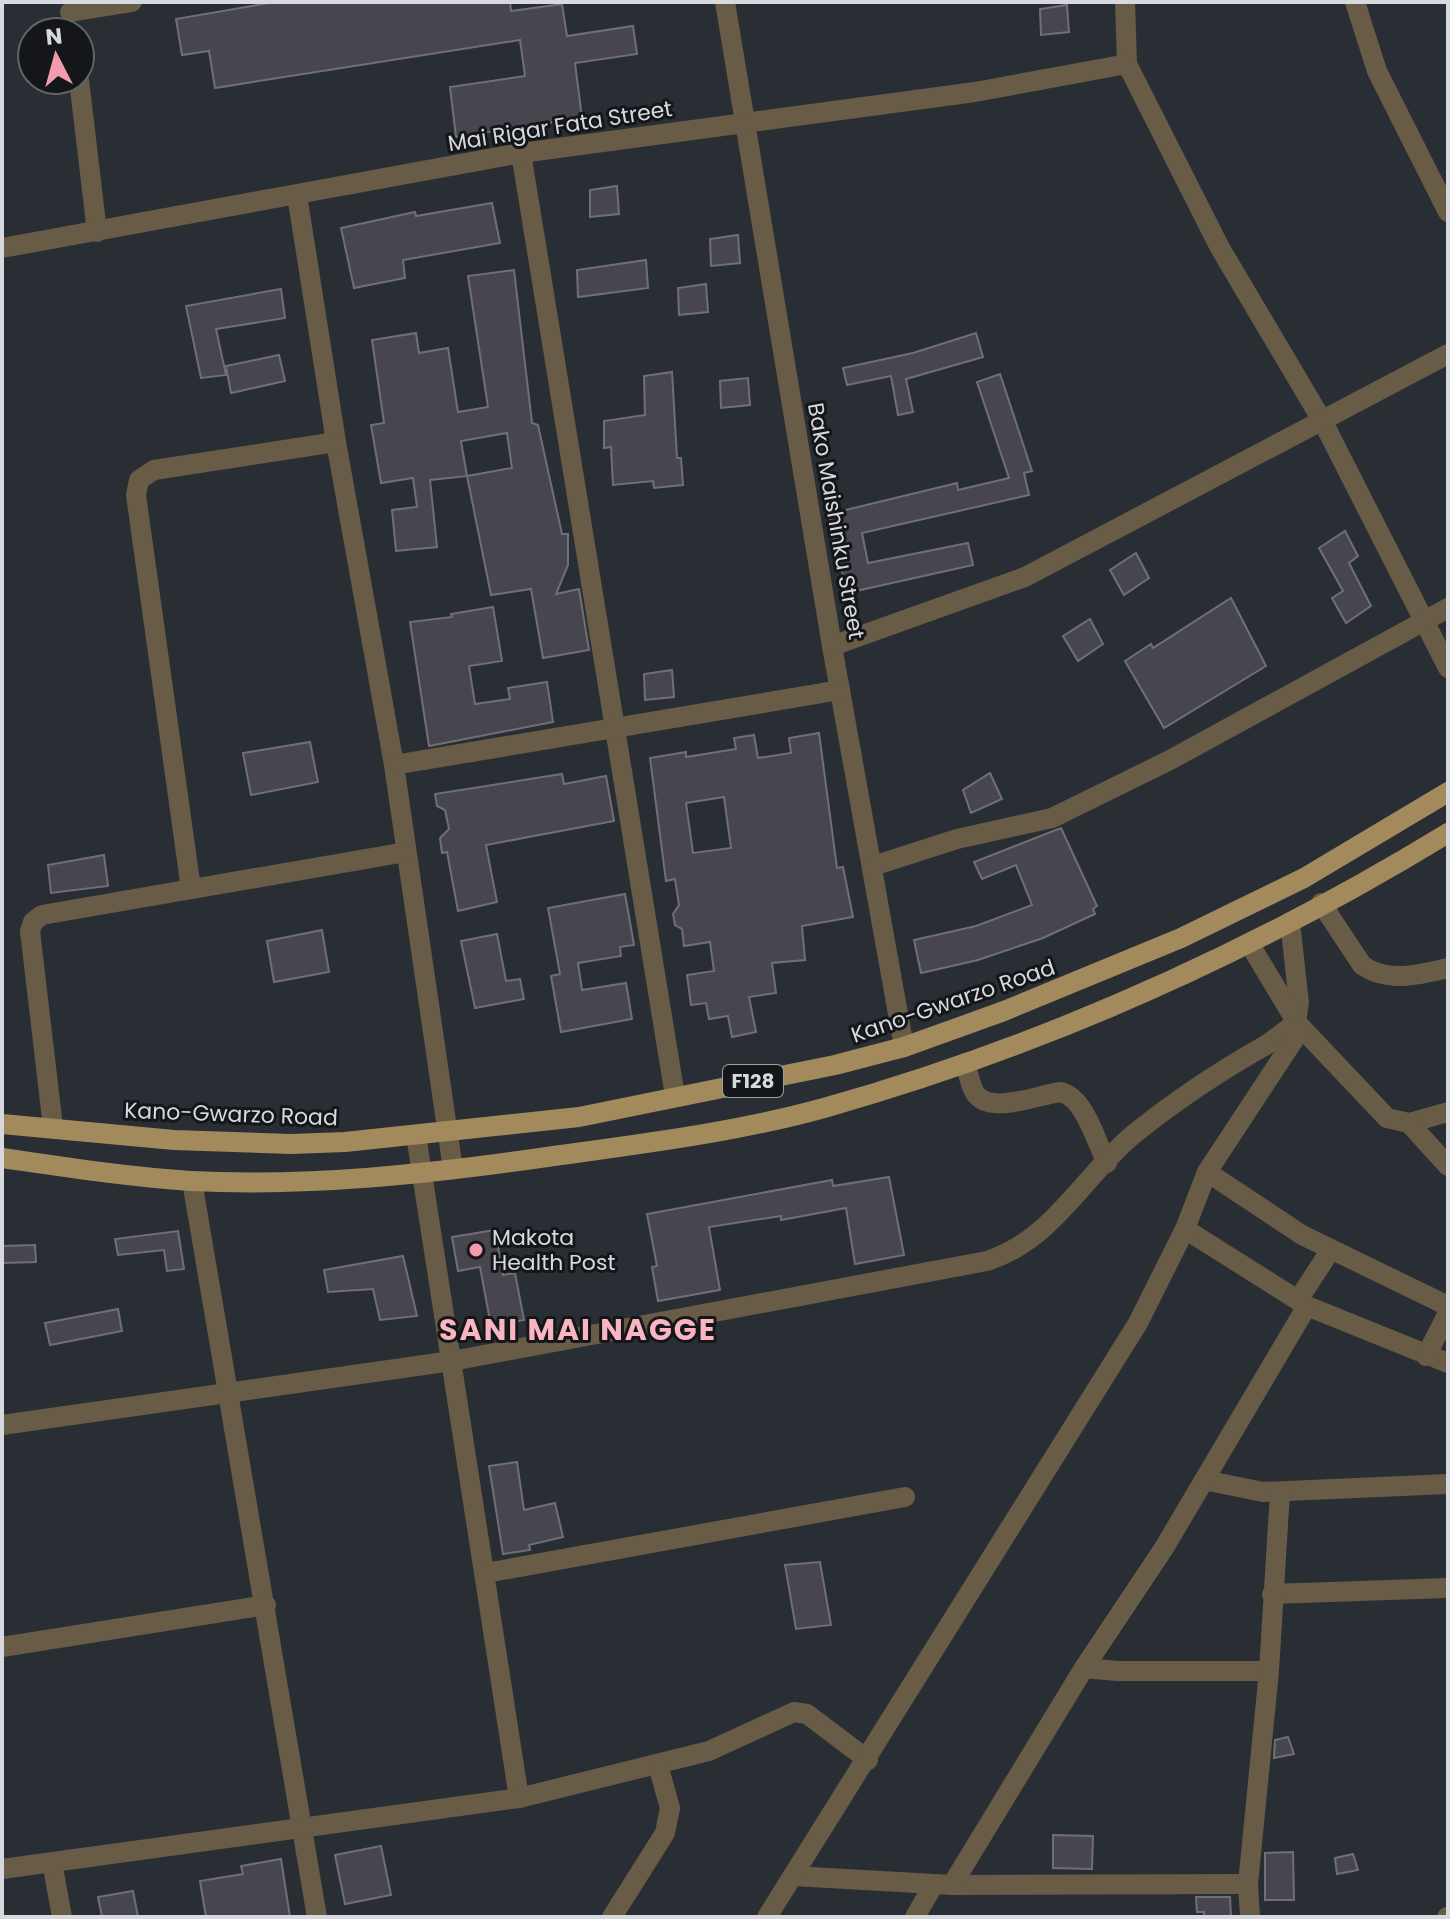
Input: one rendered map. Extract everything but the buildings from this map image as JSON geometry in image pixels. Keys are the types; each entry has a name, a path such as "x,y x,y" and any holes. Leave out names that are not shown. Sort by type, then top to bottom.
{"main road":[{"name":"Kano-Gwarzo Road","path":"2,1124 174,1140 291,1144 416,1135 579,1117 835,1065 904,1047 1064,989 1181,938 1304,878 1448,792"},
{"name":"F128","path":"2,1158 192,1181 282,1181 453,1169 670,1140 759,1123 824,1108 965,1063 1119,1004 1290,922 1448,833"}],"street":[{"path":"71,15 132,2"},
{"name":"Bako Maishinku Street","path":"725,2 832,646 904,1047"},
{"path":"1125,2 1127,64 1220,248 1323,422 1448,668"},
{"path":"1355,2 1377,71 1448,212"},
{"name":"Mai Rigar Fata Street","path":"2,248 521,153 975,92 1127,64"},
{"path":"81,96 97,232"},
{"path":"521,153 618,730 675,1096"},
{"path":"297,195 336,442 394,765 453,1169"},
{"path":"832,646 1025,577 1448,354"},
{"path":"191,889 136,495 139,480 154,470 336,442"},
{"path":"873,866 957,839 1052,818 1197,746 1448,608"},
{"path":"394,765 618,730 840,690"},
{"path":"53,1127 30,931 33,922 42,915 406,852"},
{"path":"1321,903 1362,965 1372,972 1404,976 1448,968"},
{"path":"767,1917 868,1760 1138,1323 1185,1229 1207,1172 1298,1025 1299,1003 1290,922"},
{"path":"1249,943 1298,1025 1387,1118 1409,1123 1448,1112"},
{"path":"2,1425 452,1361 987,1261 1014,1253 1042,1231 1132,1136 1224,1066 1298,1025"},
{"path":"965,1063 975,1093 985,1102 997,1104 1048,1093 1069,1094 1078,1103 1107,1163"},
{"path":"1409,1123 1448,1166"},
{"path":"416,1135 519,1798"},
{"path":"1207,1172 1330,1251 1448,1306"},
{"path":"192,1181 225,1391 266,1605 317,1917"},
{"path":"1185,1229 1303,1303 1448,1363"},
{"path":"915,1917 943,1884 1204,1480 1330,1251"},
{"path":"1426,1356 1448,1313"},
{"path":"1204,1480 1280,1492 1448,1484"},
{"path":"1250,1917 1248,1884 1269,1671 1280,1492"},
{"path":"486,1573 905,1497"},
{"path":"1272,1594 1448,1588"},
{"path":"2,1647 266,1605"},
{"path":"1084,1668 1117,1671 1269,1671"},
{"path":"2,1869 519,1798 709,1751 794,1712 807,1714 868,1760"},
{"path":"612,1917 665,1833 670,1808 658,1765"},
{"path":"52,1862 62,1917"},
{"path":"793,1876 943,1884 1248,1884"}],"place":[{"name":"Makota Health Post","path":"476,1250"}],"district":[{"name":"SANI MAI NAGGE","path":"578,1329"}]}
